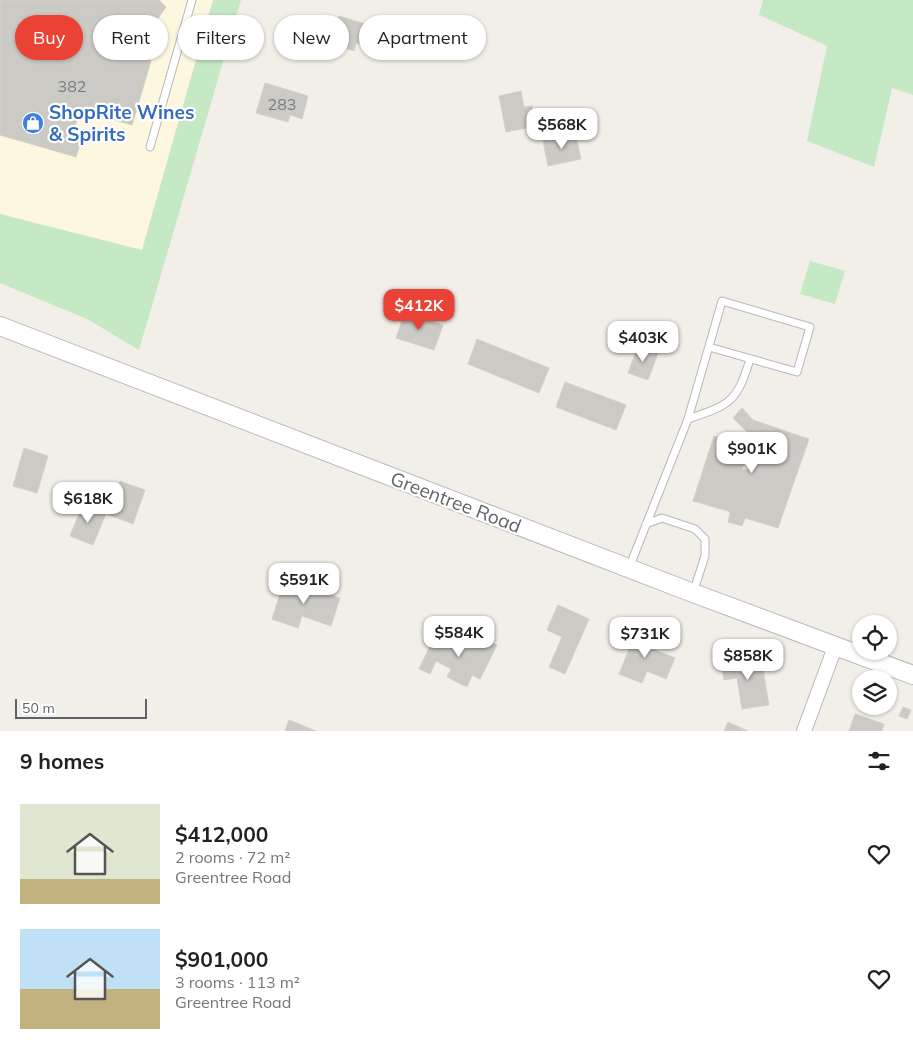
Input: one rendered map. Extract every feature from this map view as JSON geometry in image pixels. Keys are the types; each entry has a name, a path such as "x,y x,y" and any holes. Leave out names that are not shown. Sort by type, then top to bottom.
{"street":[{"name":"Greentree Road","path":"0,326 693,593 913,675"},
{"path":"804,731 836,647"}],"lane":[{"path":"150,147 192,0"},
{"path":"629,568 688,420 708,347 722,301 810,327 797,372 708,347"},
{"path":"688,420 723,406 735,396 743,383 750,359"},
{"path":"646,524 662,518 695,529 705,538 705,556 693,593"}],"shaded area":[{"path":"0,0 213,0 209,15 178,15 178,60 196,60 142,250 0,214"}],"green space":[{"path":"213,0 241,0 237,15 209,15"},
{"path":"763,0 913,0 913,95 892,88 874,167 807,141 827,46 759,15"},
{"path":"196,60 224,60 139,350 87,319 0,283 0,214 142,250"},
{"path":"810,261 845,271 835,304 800,294"}],"building":[{"path":"0,0 159,0 166,7 160,15 93,15 93,60 151,61 132,125 80,110 72,137 81,141 76,157 0,135"},
{"path":"349,19 359,22 359,44 356,43 354,51 349,49"},
{"path":"265,83 308,96 302,119 290,115 288,122 256,113"},
{"path":"521,91 524,107 532,106 536,126 506,132 499,96"},
{"path":"576,135 581,159 548,166 543,141"},
{"path":"405,312 443,325 434,350 396,338"},
{"path":"477,339 549,368 539,393 468,364"},
{"path":"638,346 658,353 648,380 628,373"},
{"path":"565,382 626,405 616,430 556,407"},
{"path":"742,408 753,420 809,439 778,528 745,518 742,526 728,522 730,513 728,511 693,501 714,436 749,448 742,469 748,470 759,436 746,431 733,418"},
{"path":"24,448 48,456 37,493 13,486"},
{"path":"120,481 145,490 133,524 107,514"},
{"path":"83,504 106,513 93,545 70,536"},
{"path":"285,579 340,598 331,626 302,616 298,628 272,619"},
{"path":"558,605 589,619 565,674 549,667 562,637 547,630"},
{"path":"637,630 657,638 653,649 675,658 666,679 647,671 642,683 619,674"},
{"path":"437,632 469,648 475,635 497,645 480,679 472,675 467,687 447,677 451,669 436,661 430,674 419,669"},
{"path":"761,657 769,705 742,709 737,678 724,680 721,663"},
{"path":"903,707 911,710 907,719 899,716"},
{"path":"855,715 884,724 882,731 849,731"},
{"path":"289,720 316,731 285,731"},
{"path":"728,722 748,731 724,731"}],"place":[{"name":"ShopRite Wines & Spirits","path":"33,123"}]}
